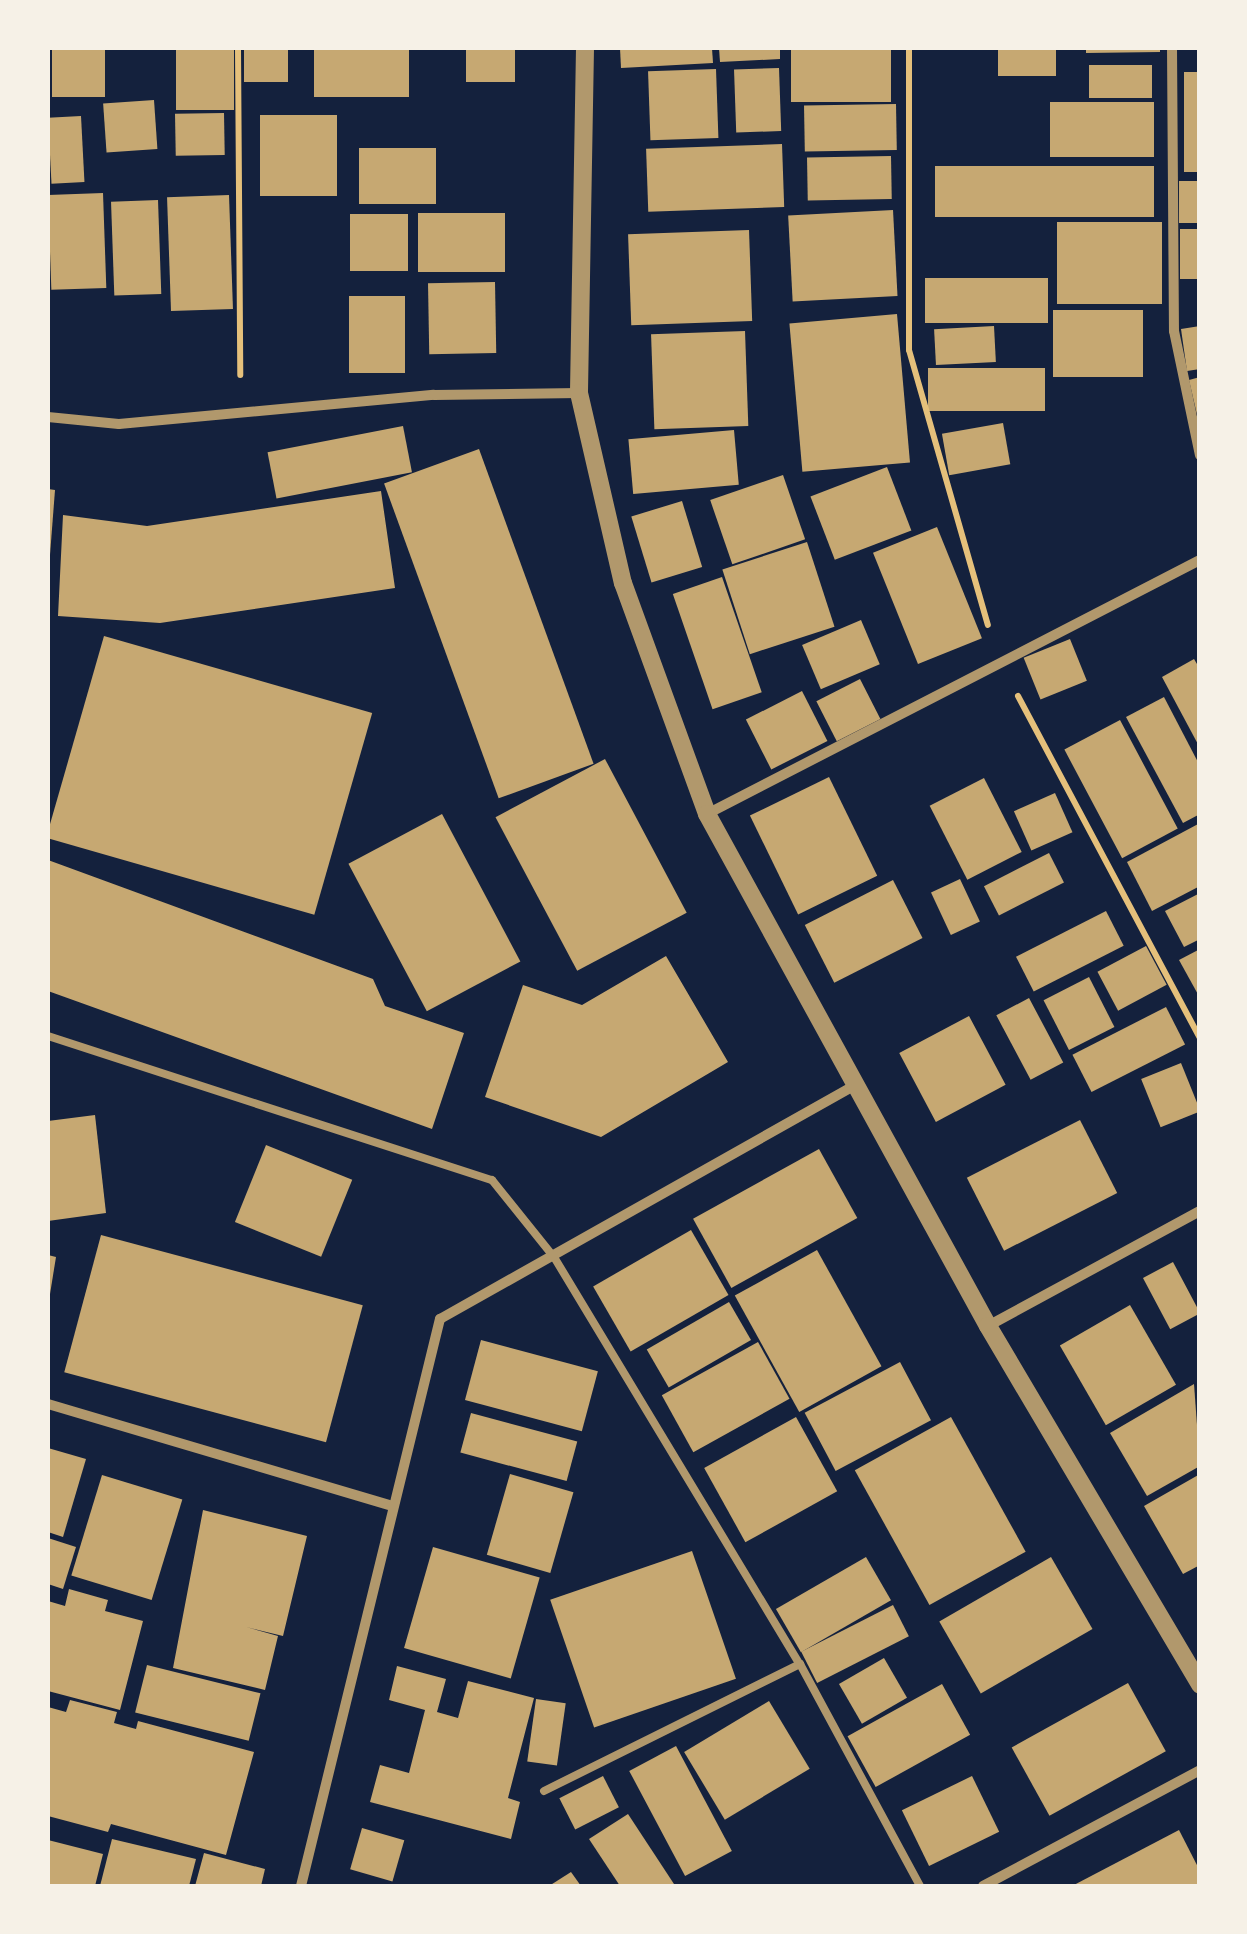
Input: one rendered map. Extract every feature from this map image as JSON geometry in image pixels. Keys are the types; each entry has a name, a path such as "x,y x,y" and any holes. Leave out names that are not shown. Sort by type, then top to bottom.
{"street":[{"path":"586,48 579,393 623,583 708,814 988,1326 1200,1685"},
{"path":"1172,48 1174,331 1200,454"},
{"path":"48,417 119,424 240,416 434,395 579,393"},
{"path":"708,814 999,660 1200,560"},
{"path":"301,1886 390,1505 440,1319 854,1086"},
{"path":"988,1326 1200,1211"},
{"path":"48,1404 390,1505"},
{"path":"983,1886 1200,1770"}],"lane":[{"path":"48,1036 492,1180 554,1257 800,1664 920,1886"},
{"path":"544,1792 800,1664"}],"path":[{"path":"238,48 240,416"},
{"path":"910,48 910,350 999,660 1200,1038"}],"building":[{"path":"52,48 105,48 105,97 52,97"},
{"path":"176,48 234,48 234,110 176,110"},
{"path":"244,48 288,48 288,82 244,82"},
{"path":"314,48 409,48 409,97 314,97"},
{"path":"466,48 515,48 515,82 466,82"},
{"path":"620,48 712,48 713,63 621,68"},
{"path":"719,48 780,48 780,59 720,62"},
{"path":"791,48 891,48 891,102 791,102"},
{"path":"998,48 1056,48 1056,76 998,76"},
{"path":"1086,48 1160,48 1160,52 1086,53"},
{"path":"1089,65 1152,65 1152,98 1089,98"},
{"path":"779,68 781,131 736,133 734,70"},
{"path":"716,69 718,138 650,140 648,71"},
{"path":"1184,72 1200,72 1200,172 1184,172"},
{"path":"154,100 157,149 107,152 103,104"},
{"path":"1050,102 1154,102 1154,157 1050,157"},
{"path":"896,104 897,150 805,152 804,106"},
{"path":"224,113 225,155 176,156 175,114"},
{"path":"260,115 337,115 337,196 260,196"},
{"path":"81,116 84,182 51,184 48,118"},
{"path":"782,144 784,207 648,212 646,149"},
{"path":"359,148 436,148 436,204 359,204"},
{"path":"891,156 892,199 808,200 807,157"},
{"path":"935,166 1154,166 1154,217 935,217"},
{"path":"1179,181 1200,181 1200,223 1179,223"},
{"path":"103,193 106,288 51,290 48,195"},
{"path":"229,195 233,309 171,311 167,197"},
{"path":"158,200 161,294 114,296 111,202"},
{"path":"893,210 898,296 793,301 788,215"},
{"path":"418,213 505,213 505,272 418,272"},
{"path":"350,214 408,214 408,271 350,271"},
{"path":"1057,222 1162,222 1162,304 1057,304"},
{"path":"1180,229 1200,229 1200,279 1180,279"},
{"path":"749,230 752,321 631,325 628,234"},
{"path":"925,278 1048,278 1048,323 925,323"},
{"path":"495,282 496,353 429,354 428,283"},
{"path":"349,296 405,296 405,373 349,373"},
{"path":"1053,310 1143,310 1143,377 1053,377"},
{"path":"897,314 910,462 802,472 789,323"},
{"path":"994,326 996,362 936,365 934,329"},
{"path":"1200,326 1200,369 1187,371 1181,329"},
{"path":"745,331 748,426 654,429 651,334"},
{"path":"928,368 1045,368 1045,411 928,411"},
{"path":"1200,377 1200,419 1198,419 1189,380"},
{"path":"1003,423 1010,464 949,475 942,434"},
{"path":"403,426 412,472 277,498 268,452"},
{"path":"734,430 739,485 633,494 628,439"},
{"path":"479,449 594,764 499,798 384,484"},
{"path":"887,467 911,530 835,560 810,496"},
{"path":"783,475 805,539 732,564 710,500"},
{"path":"48,489 55,490 50,555 48,555"},
{"path":"381,491 395,588 160,623 58,616 63,515 147,526"},
{"path":"682,501 702,567 651,582 631,516"},
{"path":"937,527 982,638 918,664 873,553"},
{"path":"807,542 835,627 750,654 722,570"},
{"path":"722,577 762,692 713,709 673,594"},
{"path":"861,620 880,664 821,689 802,645"},
{"path":"104,636 372,713 314,915 48,838"},
{"path":"1070,639 1087,681 1040,699 1024,658"},
{"path":"1194,659 1200,669 1200,748 1162,677"},
{"path":"860,679 880,719 837,741 816,701"},
{"path":"802,691 827,741 771,769 746,720"},
{"path":"1164,697 1200,766 1200,814 1183,823 1126,717"},
{"path":"1120,720 1178,829 1122,858 1064,750"},
{"path":"605,759 687,913 577,971 496,817"},
{"path":"829,777 877,876 798,914 750,816"},
{"path":"984,778 1022,852 967,880 930,806"},
{"path":"1055,793 1072,832 1031,851 1014,811"},
{"path":"442,814 520,961 427,1011 348,864"},
{"path":"1200,823 1200,886 1152,911 1127,862"},
{"path":"1049,853 1064,882 999,916 984,886"},
{"path":"48,860 373,979 385,1006 464,1033 432,1129 48,991"},
{"path":"960,879 980,922 951,935 931,893"},
{"path":"893,880 923,938 834,983 805,925"},
{"path":"1200,893 1200,939 1184,947 1165,911"},
{"path":"1106,911 1124,946 1034,992 1016,957"},
{"path":"1146,946 1167,985 1118,1011 1097,972"},
{"path":"1200,949 1200,998 1179,960"},
{"path":"666,956 728,1062 601,1137 485,1097 523,985 582,1005"},
{"path":"1089,977 1114,1027 1069,1050 1044,1000"},
{"path":"1029,998 1063,1062 1031,1080 996,1015"},
{"path":"1166,1007 1185,1044 1092,1092 1072,1055"},
{"path":"969,1016 1006,1085 936,1122 899,1053"},
{"path":"1181,1063 1200,1111 1161,1127 1141,1079"},
{"path":"95,1115 106,1213 48,1221 48,1121"},
{"path":"1080,1120 1117,1193 1004,1251 967,1178"},
{"path":"266,1145 352,1180 321,1257 235,1222"},
{"path":"819,1149 857,1218 731,1288 693,1219"},
{"path":"691,1230 728,1295 631,1351 593,1286"},
{"path":"101,1235 363,1305 326,1442 64,1372"},
{"path":"817,1250 881,1366 799,1412 735,1296"},
{"path":"48,1255 56,1257 50,1294 48,1293"},
{"path":"1173,1262 1200,1313 1170,1329 1143,1278"},
{"path":"729,1302 751,1340 669,1388 647,1350"},
{"path":"1130,1305 1176,1385 1106,1425 1060,1346"},
{"path":"481,1340 598,1371 582,1431 465,1400"},
{"path":"758,1342 790,1399 693,1452 662,1395"},
{"path":"900,1362 931,1420 836,1471 805,1413"},
{"path":"1194,1384 1200,1466 1147,1496 1110,1433"},
{"path":"471,1413 577,1441 567,1481 460,1453"},
{"path":"796,1417 837,1491 745,1542 704,1468"},
{"path":"951,1417 1026,1552 929,1605 855,1470"},
{"path":"48,1448 86,1459 63,1537 48,1532"},
{"path":"510,1474 573,1492 550,1573 487,1555"},
{"path":"1200,1474 1200,1565 1183,1574 1144,1506"},
{"path":"102,1475 182,1500 152,1600 71,1575"},
{"path":"203,1510 307,1536 283,1636 246,1627 278,1636 265,1690 173,1668"},
{"path":"48,1538 76,1547 63,1589 48,1584"},
{"path":"433,1547 540,1578 511,1679 404,1648"},
{"path":"692,1551 736,1679 594,1727 550,1600"},
{"path":"866,1557 891,1600 801,1652 776,1609"},
{"path":"1051,1557 1092,1629 981,1693 939,1622"},
{"path":"69,1589 108,1600 105,1611 143,1621 120,1710 48,1691 48,1601 65,1606"},
{"path":"893,1605 909,1636 817,1683 801,1652"},
{"path":"884,1658 907,1698 862,1724 839,1684"},
{"path":"147,1665 261,1693 249,1741 135,1713"},
{"path":"397,1666 446,1679 437,1712 458,1718 468,1681 534,1698 508,1798 520,1802 511,1839 370,1802 380,1765 409,1773 425,1710 389,1700"},
{"path":"1128,1683 1166,1751 1049,1816 1012,1747"},
{"path":"942,1684 970,1735 876,1787 848,1736"},
{"path":"536,1699 566,1703 557,1766 527,1761"},
{"path":"70,1700 117,1712 114,1723 136,1729 138,1721 254,1752 226,1855 111,1824 108,1832 48,1816 48,1707 66,1712"},
{"path":"769,1701 810,1769 725,1820 684,1752"},
{"path":"676,1746 732,1851 685,1876 629,1771"},
{"path":"603,1776 619,1807 575,1829 559,1798"},
{"path":"972,1776 999,1832 929,1866 902,1810"},
{"path":"628,1814 674,1884 620,1886 589,1839"},
{"path":"362,1828 404,1840 392,1881 350,1869"},
{"path":"1179,1830 1200,1871 1200,1886 1072,1886"},
{"path":"112,1839 196,1859 189,1886 100,1886"},
{"path":"48,1840 103,1854 95,1886 48,1886"},
{"path":"204,1853 265,1869 261,1886 195,1886"},
{"path":"571,1872 581,1886 549,1886"}]}
